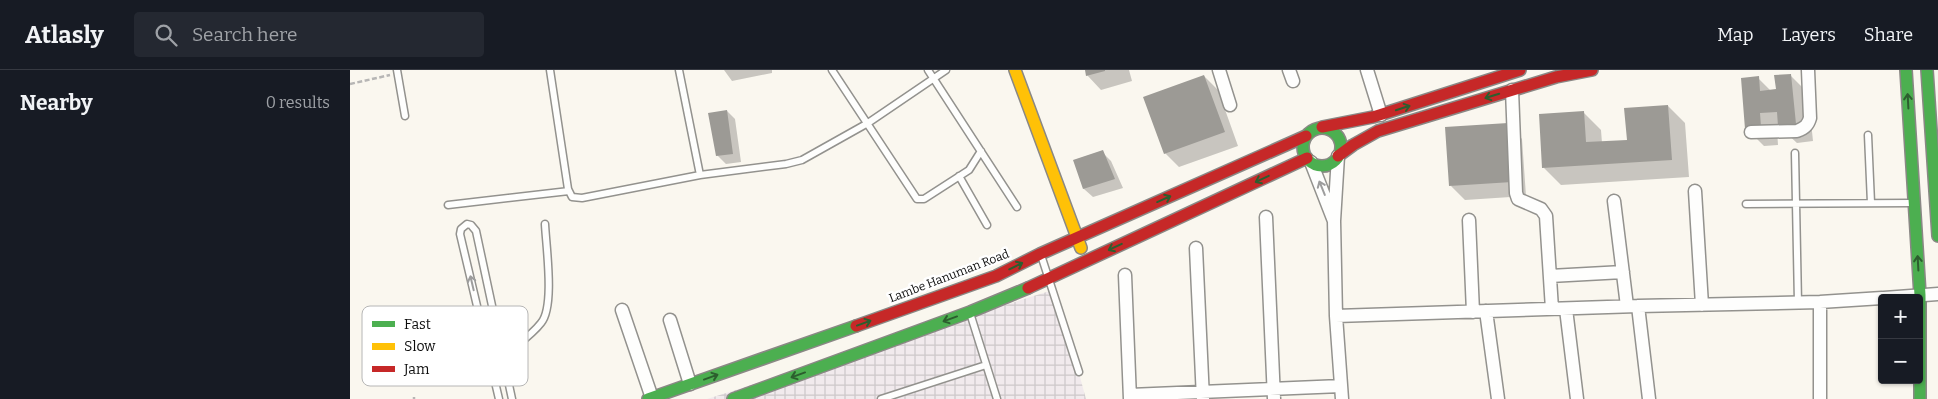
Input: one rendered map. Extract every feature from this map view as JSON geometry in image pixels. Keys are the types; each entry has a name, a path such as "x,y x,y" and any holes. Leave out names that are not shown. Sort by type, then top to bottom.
{"main road":[{"path":"1016,70 1076,238 1087,261"},
{"path":"1512,71 1381,115 1315,129 1306,136 1303,147 1309,160 1322,166 1378,131 1512,90 1555,74 1592,70"},
{"path":"1906,70 1920,294"},
{"path":"1927,70 1938,236"},
{"path":"1322,128 1328,128 1338,137 1341,150 1338,156"},
{"name":"Lambe Hanuman Road","path":"650,398 996,276 1040,254 1306,136"},
{"path":"733,399 970,312 1309,160"},
{"path":"1920,339 1920,399"}],"street":[{"path":"1219,70 1230,105"},
{"path":"1367,70 1381,115"},
{"path":"1751,132 1798,131 1805,128 1810,118 1808,70"},
{"path":"1512,90 1516,193 1518,198 1542,209 1546,216 1552,309"},
{"path":"1125,275 1130,397 1341,393 1336,316 1334,221 1338,156"},
{"path":"1309,160 1334,221"},
{"path":"1695,191 1702,305"},
{"path":"1614,201 1623,272 1632,306 1649,399"},
{"path":"1266,217 1274,394"},
{"path":"1469,220 1480,312 1498,399"},
{"path":"1196,248 1203,396"},
{"path":"1550,276 1623,272"},
{"path":"1923,295 1938,294"},
{"path":"1336,316 1632,306 1798,303 1878,298"},
{"path":"1820,302 1820,399"},
{"path":"1566,309 1577,399"},
{"path":"622,310 650,398"},
{"path":"670,320 690,384"}],"lane":[{"path":"550,70 569,191 572,197 582,198 700,175 794,163 868,123 946,70"},
{"path":"679,70 700,175"},
{"path":"832,70 917,199 924,199 969,170 982,151"},
{"path":"928,70 1017,207"},
{"path":"398,72 405,116"},
{"path":"1868,135 1871,203"},
{"path":"1795,153 1798,303"},
{"path":"959,176 987,224"},
{"path":"448,205 569,191"},
{"path":"1746,204 1914,203"},
{"path":"477,306 460,234 461,228 467,224 471,224 476,232 492,306"},
{"path":"528,335 542,323 547,312 549,298 545,224"},
{"path":"1040,254 1079,372"},
{"path":"970,312 997,399"},
{"path":"881,399 986,365"},
{"path":"496,386 499,399"},
{"path":"509,386 512,399"}],"path":[{"path":"352,84 398,72"}],"shaded area":[{"path":"1056,289 1086,399 707,399"}],"building":[{"path":"1085,70 1105,70 1105,71 1086,76"},
{"path":"1791,74 1796,124 1778,126 1777,112 1760,113 1761,127 1745,129 1741,78 1759,76 1760,91 1776,89 1774,75"},
{"path":"1204,75 1225,132 1164,154 1143,97"},
{"path":"1668,105 1672,160 1542,168 1539,114 1584,111 1586,142 1627,140 1624,108"},
{"path":"727,110 733,154 716,156 708,113"},
{"path":"1508,123 1512,182 1449,186 1445,127"},
{"path":"1103,150 1115,179 1083,189 1073,160"}],"traffic: fast":[{"path":"1906,70 1920,295 1920,399"},
{"path":"1927,70 1938,236"},
{"path":"1322,128 1335,134 1341,147 1335,160 1322,166 1309,160 1303,147 1309,134 1322,128"},
{"path":"733,399 970,312 1028,288"},
{"path":"648,399 856,326"}],"traffic: slow":[{"path":"1015,70 1081,248"}],"traffic: jam":[{"path":"1322,127 1373,117 1520,70"},
{"path":"1338,156 1378,131 1556,77 1592,70"},
{"path":"856,326 996,276 1040,254 1306,136"},
{"path":"1028,288 1307,158"}]}
